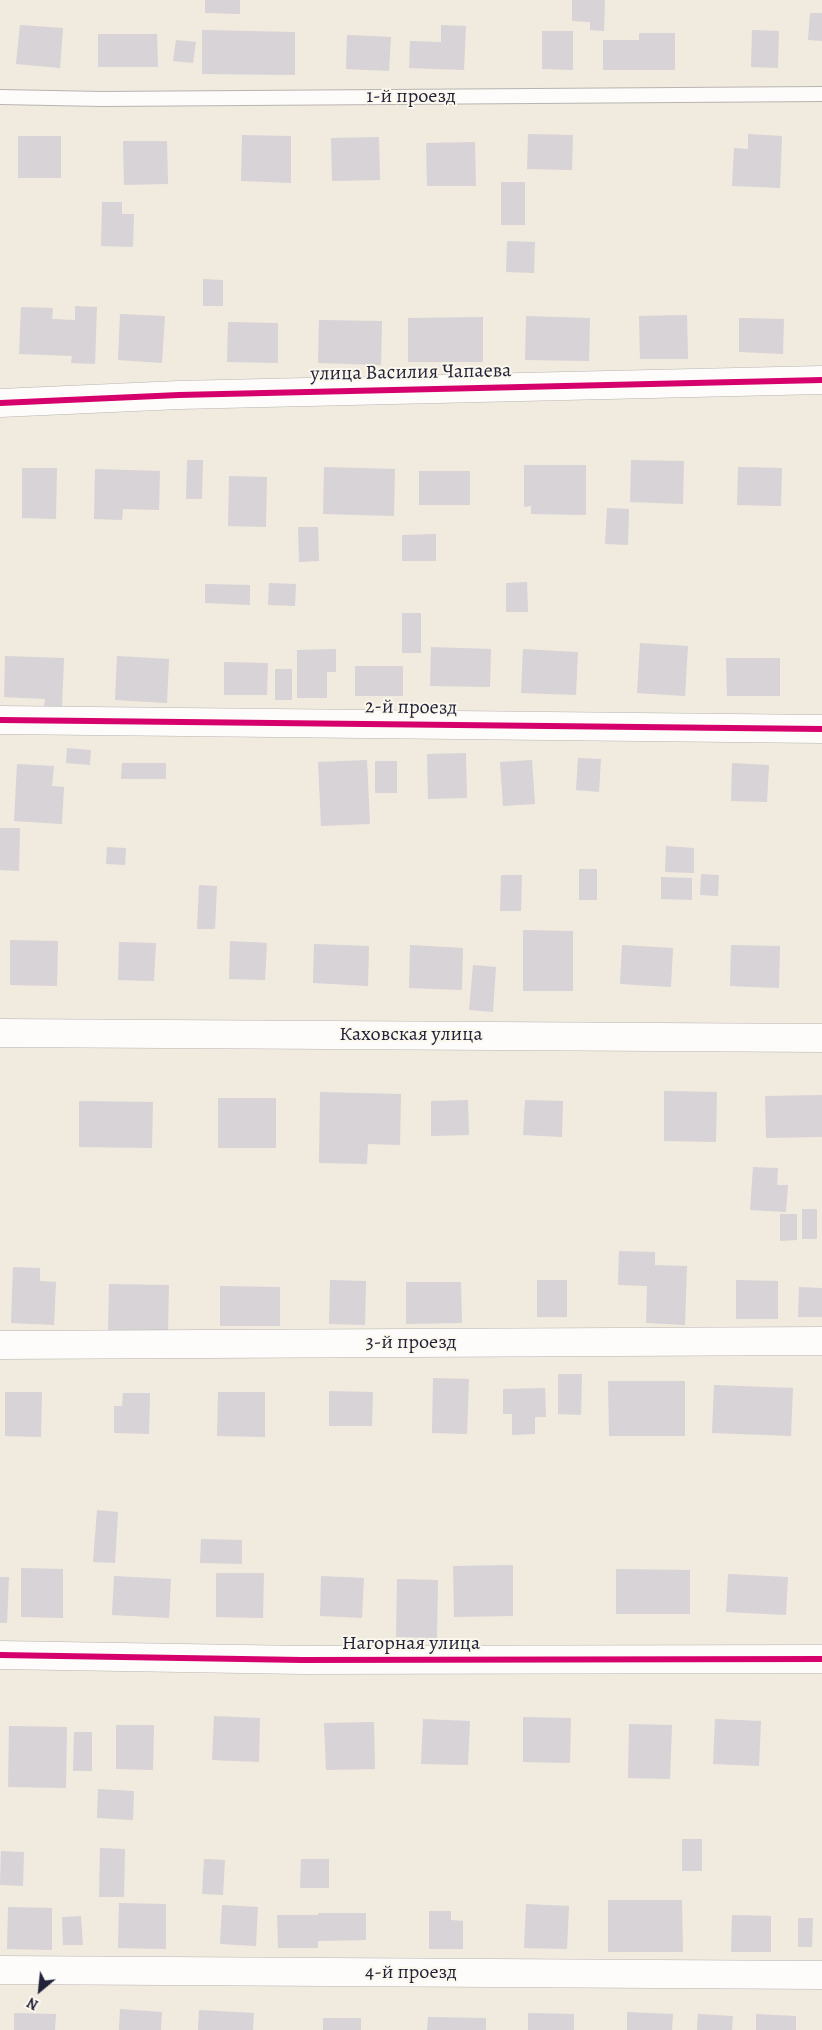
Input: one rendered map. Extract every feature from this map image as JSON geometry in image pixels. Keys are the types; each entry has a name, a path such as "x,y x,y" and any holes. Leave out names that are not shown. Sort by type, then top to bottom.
{"street":[{"name":"улица Василия Чапаева","path":"0,403 179,395 822,380"},
{"name":"2-й проезд","path":"0,720 822,729"},
{"name":"Каховская улица","path":"0,1033 822,1038"},
{"name":"3-й проезд","path":"0,1345 822,1341"},
{"name":"Нагорная улица","path":"0,1655 302,1660 822,1659"},
{"name":"4-й проезд","path":"0,1970 822,1975"}],"lane":[{"name":"1-й проезд","path":"0,97 102,99 822,94"}],"building":[{"path":"205,0 240,0 240,14 205,13"},
{"path":"572,0 605,0 604,31 590,30 590,22 572,21"},
{"path":"810,13 822,13 822,41 808,40"},
{"path":"20,25 63,28 60,68 16,64"},
{"path":"441,25 466,26 464,70 409,68 410,41 441,42"},
{"path":"202,30 295,32 295,75 202,74"},
{"path":"752,30 779,31 778,68 751,67"},
{"path":"542,31 573,31 573,70 542,69"},
{"path":"639,33 675,33 675,70 603,70 603,40 639,40"},
{"path":"98,34 157,34 158,67 98,67"},
{"path":"347,35 391,37 389,71 346,69"},
{"path":"176,40 196,42 193,63 173,61"},
{"path":"528,134 573,135 572,170 527,169"},
{"path":"748,134 782,136 780,188 732,186 734,148 748,149"},
{"path":"242,135 291,136 291,183 241,181"},
{"path":"18,136 61,136 61,178 18,178"},
{"path":"379,137 380,180 332,181 331,138"},
{"path":"123,141 167,141 168,184 124,185"},
{"path":"475,142 476,186 427,186 426,143"},
{"path":"501,182 525,182 525,225 501,225"},
{"path":"102,202 122,202 122,214 134,214 133,247 101,246"},
{"path":"507,241 535,242 534,273 506,272"},
{"path":"203,279 223,280 223,306 203,306"},
{"path":"75,306 97,307 95,364 71,363 72,356 19,354 21,307 53,308 52,319 75,320"},
{"path":"120,314 165,316 162,363 118,360"},
{"path":"687,315 688,359 640,359 639,316"},
{"path":"526,316 590,318 589,361 525,360"},
{"path":"483,317 483,362 408,362 408,318"},
{"path":"739,318 784,319 783,354 739,352"},
{"path":"319,320 382,321 381,365 318,363"},
{"path":"228,322 278,323 278,363 227,362"},
{"path":"187,460 203,460 202,499 186,499"},
{"path":"631,460 684,461 683,504 630,502"},
{"path":"524,465 586,465 586,515 531,514 531,506 524,507"},
{"path":"324,467 395,469 394,516 323,514"},
{"path":"738,467 782,468 781,506 737,505"},
{"path":"22,468 57,468 56,519 22,518"},
{"path":"95,469 160,471 159,510 123,509 122,520 94,519"},
{"path":"419,471 470,471 470,505 419,505"},
{"path":"229,476 267,477 266,527 228,526"},
{"path":"607,508 629,509 628,545 605,544"},
{"path":"298,527 318,527 319,561 299,562"},
{"path":"436,534 436,561 402,561 402,535"},
{"path":"527,582 528,612 506,612 506,583"},
{"path":"269,583 296,584 295,606 268,605"},
{"path":"205,584 250,585 250,605 205,603"},
{"path":"402,613 421,613 421,653 402,653"},
{"path":"640,643 688,646 685,696 637,693"},
{"path":"431,647 491,649 490,687 430,686"},
{"path":"336,649 336,672 327,672 327,698 297,698 297,650"},
{"path":"523,649 578,652 576,695 521,693"},
{"path":"5,656 64,658 62,707 44,706 45,699 4,697"},
{"path":"117,656 169,659 167,703 115,700"},
{"path":"726,658 780,658 780,696 727,696"},
{"path":"224,662 268,663 267,695 224,695"},
{"path":"355,666 403,666 403,696 355,696"},
{"path":"275,669 292,669 292,700 275,700"},
{"path":"67,748 91,750 90,765 66,763"},
{"path":"466,753 467,798 428,799 427,754"},
{"path":"578,758 601,759 599,792 576,790"},
{"path":"367,760 370,824 321,826 318,762"},
{"path":"532,760 535,804 503,806 500,762"},
{"path":"375,761 397,761 397,793 375,793"},
{"path":"122,763 166,763 166,779 121,779"},
{"path":"732,763 769,765 767,802 731,801"},
{"path":"17,764 54,766 52,786 64,787 62,824 14,821"},
{"path":"0,828 20,828 19,871 0,870"},
{"path":"666,846 694,848 694,873 665,872"},
{"path":"107,847 126,848 125,865 106,864"},
{"path":"579,869 597,869 597,900 579,900"},
{"path":"701,874 719,875 718,896 700,895"},
{"path":"501,875 522,875 521,911 500,911"},
{"path":"661,877 692,878 692,900 661,899"},
{"path":"199,885 217,886 215,929 197,929"},
{"path":"523,930 573,931 573,991 523,991"},
{"path":"10,940 58,941 57,986 10,985"},
{"path":"230,941 267,943 265,980 229,979"},
{"path":"119,942 156,943 154,981 118,980"},
{"path":"314,944 369,946 368,986 313,983"},
{"path":"410,945 463,948 462,990 409,988"},
{"path":"622,945 673,948 671,987 620,984"},
{"path":"731,945 780,946 779,988 730,986"},
{"path":"473,965 496,967 493,1012 469,1010"},
{"path":"664,1091 717,1092 716,1142 664,1141"},
{"path":"320,1092 401,1094 400,1145 368,1144 367,1164 319,1163"},
{"path":"822,1095 822,1137 766,1138 765,1096"},
{"path":"218,1098 276,1098 276,1148 218,1148"},
{"path":"468,1100 469,1135 431,1136 431,1101"},
{"path":"525,1100 563,1101 562,1137 523,1135"},
{"path":"79,1101 153,1102 152,1148 79,1147"},
{"path":"753,1167 778,1168 777,1185 788,1185 786,1212 750,1210"},
{"path":"802,1209 817,1209 817,1239 802,1239"},
{"path":"780,1214 797,1214 797,1240 780,1241"},
{"path":"619,1251 655,1252 655,1265 687,1266 685,1325 646,1323 647,1286 618,1285"},
{"path":"13,1267 40,1268 40,1281 56,1282 54,1325 11,1323"},
{"path":"330,1280 366,1281 365,1325 329,1324"},
{"path":"537,1280 567,1280 567,1317 537,1317"},
{"path":"736,1280 778,1281 778,1319 736,1319"},
{"path":"406,1282 461,1282 462,1323 406,1324"},
{"path":"109,1284 169,1285 168,1332 108,1331"},
{"path":"220,1286 280,1287 280,1326 220,1326"},
{"path":"799,1287 822,1288 822,1317 798,1317"},
{"path":"558,1374 582,1374 581,1415 558,1414"},
{"path":"433,1378 469,1379 467,1434 432,1433"},
{"path":"608,1381 685,1381 685,1436 609,1436"},
{"path":"714,1385 793,1388 791,1436 712,1433"},
{"path":"545,1388 546,1417 535,1417 535,1434 512,1435 512,1414 503,1414 503,1389"},
{"path":"329,1391 373,1392 372,1426 329,1426"},
{"path":"5,1392 42,1392 41,1437 5,1436"},
{"path":"218,1392 265,1392 265,1437 217,1436"},
{"path":"123,1393 150,1393 149,1434 114,1433 114,1406 122,1406"},
{"path":"97,1510 118,1512 115,1563 93,1562"},
{"path":"201,1539 242,1540 242,1564 200,1563"},
{"path":"513,1565 513,1616 454,1617 453,1566"},
{"path":"21,1568 63,1569 63,1618 21,1617"},
{"path":"616,1569 690,1570 690,1614 616,1614"},
{"path":"216,1573 264,1573 263,1618 216,1617"},
{"path":"728,1574 788,1577 786,1615 726,1612"},
{"path":"114,1576 171,1579 169,1618 112,1615"},
{"path":"321,1576 364,1578 362,1618 320,1616"},
{"path":"0,1577 9,1577 7,1623 0,1623"},
{"path":"397,1579 438,1580 437,1638 396,1637"},
{"path":"214,1716 260,1718 259,1762 212,1760"},
{"path":"523,1717 571,1718 570,1763 523,1762"},
{"path":"423,1719 470,1721 468,1765 421,1764"},
{"path":"715,1719 761,1721 759,1766 713,1764"},
{"path":"374,1722 375,1769 326,1770 324,1723"},
{"path":"629,1724 672,1725 670,1779 628,1778"},
{"path":"116,1725 154,1725 153,1770 116,1769"},
{"path":"9,1726 67,1727 66,1788 8,1787"},
{"path":"74,1732 92,1732 92,1771 73,1771"},
{"path":"98,1789 134,1791 133,1820 97,1818"},
{"path":"682,1839 702,1839 702,1871 682,1871"},
{"path":"100,1848 125,1849 124,1897 99,1897"},
{"path":"1,1851 24,1852 23,1886 0,1885"},
{"path":"204,1859 225,1860 223,1895 202,1894"},
{"path":"301,1859 329,1859 329,1888 300,1888"},
{"path":"608,1900 682,1900 683,1952 608,1952"},
{"path":"119,1903 166,1904 166,1949 118,1948"},
{"path":"526,1904 569,1906 567,1949 524,1948"},
{"path":"222,1905 258,1907 256,1946 220,1944"},
{"path":"8,1907 52,1908 52,1950 7,1949"},
{"path":"429,1911 451,1911 451,1920 463,1921 463,1949 429,1949"},
{"path":"318,1913 366,1913 366,1940 318,1941 318,1948 278,1948 277,1915 318,1915"},
{"path":"732,1915 771,1916 771,1952 731,1952"},
{"path":"81,1916 83,1945 63,1945 62,1917"},
{"path":"798,1918 813,1918 812,1947 798,1947"},
{"path":"120,2009 162,2012 161,2030 119,2030"},
{"path":"199,2010 254,2013 253,2030 198,2030"},
{"path":"627,2012 673,2014 672,2030 627,2030"},
{"path":"14,2013 56,2014 55,2030 14,2030"},
{"path":"528,2013 574,2014 574,2030 528,2030"},
{"path":"698,2014 733,2016 732,2030 697,2030"},
{"path":"756,2014 796,2016 796,2030 756,2030"},
{"path":"428,2017 486,2018 486,2030 427,2030"},
{"path":"323,2018 361,2018 361,2030 323,2030"}],"cycle path":[{"path":"0,403 179,395 822,380"},
{"path":"0,720 822,729"},
{"path":"0,1655 302,1660 822,1659"}]}
